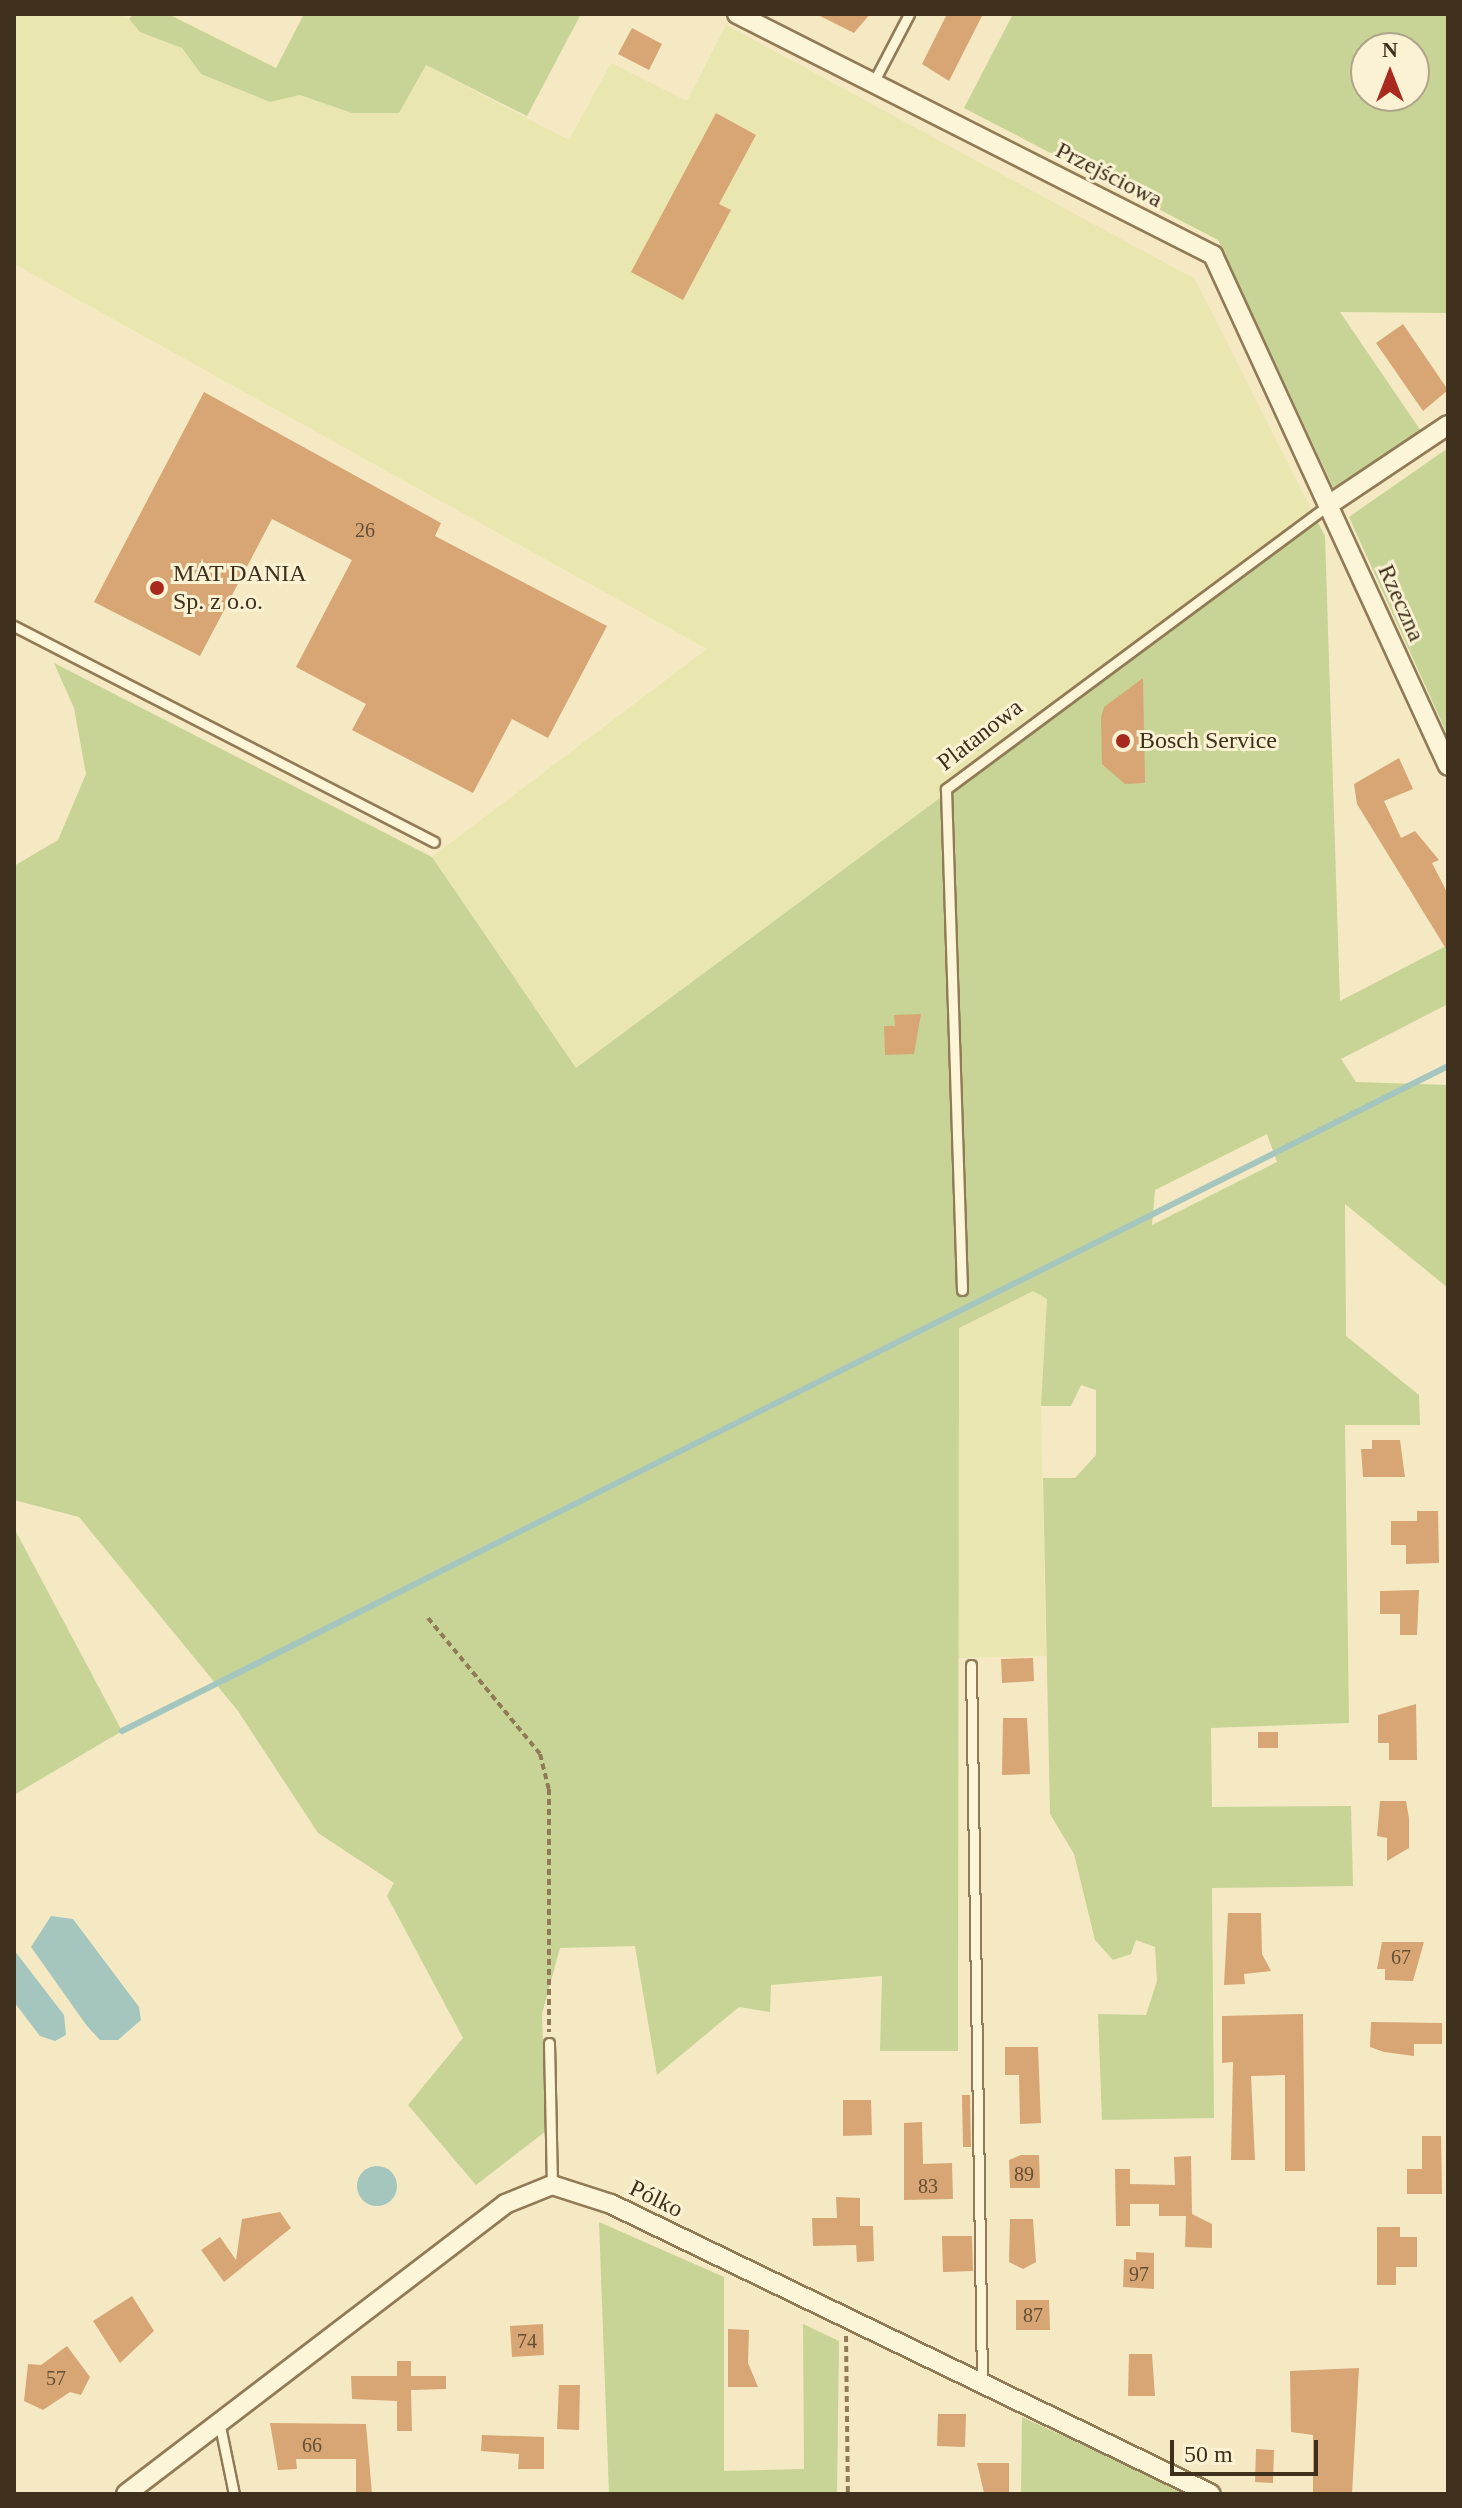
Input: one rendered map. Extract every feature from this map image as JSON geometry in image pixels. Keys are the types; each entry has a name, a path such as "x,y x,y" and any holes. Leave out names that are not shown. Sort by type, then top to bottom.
{"street":[{"name":"Przejściowa","path":"737,14 1213,255 1330,504"},
{"name":"Platanowa","path":"1330,504 1448,425"},
{"name":"Rzeczna","path":"1330,504 1448,766"},
{"name":"Pólko","path":"552,2185 611,2204 1211,2494"},
{"path":"126,2494 220,2426 505,2204 552,2185"}],"lane":[{"path":"873,83 909,14"},
{"name":"Platanowa","path":"962,1290 946,789 1330,504"},
{"path":"14,626 434,842"},
{"path":"971,1665 982,2385"},
{"path":"549,2043 552,2185"},
{"path":"220,2426 234,2494"}],"path":[{"path":"428,1618 540,1754 549,1789 549,2043"},
{"path":"845,2319 848,2494"}],"shaded area":[{"path":"14,14 118,14 182,48 201,74 270,102 300,95 352,113 425,65 569,140 611,63 687,101 726,25 1195,279 1316,519 576,1068 432,857 707,649 14,264"},
{"path":"1033,1291 1047,1299 1041,1406 1046,1656 958,1658 959,1328"}],"green space":[{"path":"134,14 168,14 276,68 304,14 581,14 527,116 426,65 399,113 352,113 300,95 270,102 201,74 182,48 140,32 129,19"},
{"path":"1013,14 1448,14 1448,313 1340,312 1421,431 1334,489 1218,240 964,108"},
{"path":"1448,448 1448,736 1349,517"},
{"path":"1316,519 1325,536 1340,1001 1448,945 1448,1004 1341,1059 1356,1082 1448,1085 1448,1288 1345,1204 1346,1336 1419,1395 1420,1425 1345,1425 1349,1723 1211,1728 1212,1807 1351,1806 1353,1886 1212,1888 1214,2118 1102,2120 1098,2014 1146,2015 1157,1981 1155,1947 1136,1940 1131,1954 1113,1960 1095,1940 1074,1854 1050,1814 1043,1478 1075,1478 1096,1455 1096,1390 1081,1385 1071,1406 1041,1406 1047,1299 1033,1291 959,1328 958,2051 880,2051 882,1976 771,1985 770,2012 739,2007 657,2075 635,1946 560,1948 542,2014 546,2131 476,2185 408,2105 463,2038 387,1896 394,1883 318,1833 238,1711 79,1517 14,1500 14,866 58,840 86,774 74,708 54,663 432,857 576,1068","holes":["1267,1134 1277,1162 1152,1225 1155,1190"]},
{"path":"14,1528 122,1731 14,1795"},
{"path":"599,2222 724,2277 724,2471 804,2469 803,2324 839,2341 837,2494 609,2494"},
{"path":"1022,2417 1181,2490 1181,2494 1021,2494"}],"water":[{"path":"51,1916 73,1919 139,2007 141,2020 118,2040 100,2040 31,1947"},
{"path":"14,1950 64,2015 66,2035 55,2041 40,2036 14,2002"},
{"path":"377,2166 391,2172 397,2186 391,2200 377,2206 363,2200 357,2186 363,2172"}],"building":[{"path":"816,14 870,14 854,33"},
{"path":"947,14 983,14 949,81 922,64"},
{"path":"632,28 662,44 649,70 618,54"},
{"path":"716,113 756,135 719,204 731,210 683,300 631,272"},
{"path":"1403,324 1448,390 1423,411 1376,343"},
{"path":"204,392 441,523 435,536 607,626 548,738 512,719 473,793 352,730 366,704 296,667 352,560 272,519 200,656 94,602"},
{"name":"Bosch Service","path":"1143,678 1145,783 1125,784 1102,764 1101,718 1104,707"},
{"path":"1399,758 1413,789 1384,801 1401,838 1415,831 1439,860 1432,863 1448,894 1448,952 1357,804 1354,784"},
{"path":"921,1014 914,1054 885,1055 884,1026 895,1026 894,1015"},
{"path":"1372,1440 1400,1440 1405,1477 1363,1477 1361,1449 1372,1449"},
{"path":"1417,1511 1438,1511 1439,1563 1406,1564 1406,1545 1391,1545 1391,1521 1417,1521"},
{"path":"1419,1590 1417,1635 1400,1635 1400,1614 1380,1614 1380,1591"},
{"path":"1033,1658 1034,1681 1002,1683 1001,1659"},
{"path":"1416,1704 1417,1760 1389,1760 1389,1743 1378,1743 1378,1715"},
{"path":"1003,1718 1027,1718 1030,1774 1002,1775"},
{"path":"1258,1732 1278,1732 1278,1748 1258,1748"},
{"path":"1380,1801 1406,1801 1409,1818 1409,1848 1387,1861 1387,1838 1377,1836"},
{"path":"1228,1913 1261,1913 1262,1954 1271,1971 1244,1974 1245,1984 1224,1985"},
{"path":"1382,1942 1424,1942 1413,1981 1385,1980 1385,1969 1377,1969"},
{"path":"1303,2014 1305,2171 1285,2171 1285,2075 1251,2076 1255,2160 1231,2160 1233,2062 1222,2063 1222,2016"},
{"path":"1371,2022 1442,2023 1442,2044 1414,2044 1414,2056 1384,2052 1370,2047"},
{"path":"1005,2047 1038,2047 1041,2123 1020,2124 1019,2075 1005,2075"},
{"path":"962,2095 970,2095 971,2147 963,2147"},
{"path":"843,2100 871,2100 872,2135 843,2136"},
{"path":"922,2122 923,2164 952,2163 953,2199 904,2200 904,2123"},
{"path":"1422,2136 1441,2136 1442,2194 1407,2194 1407,2169 1422,2169"},
{"path":"1021,2155 1039,2155 1040,2188 1010,2188 1009,2160"},
{"path":"1191,2156 1192,2214 1212,2224 1212,2248 1185,2247 1186,2216 1159,2216 1159,2204 1130,2204 1130,2226 1116,2226 1115,2169 1130,2169 1130,2184 1175,2185 1174,2157"},
{"path":"836,2197 860,2198 860,2226 873,2226 874,2261 857,2262 856,2245 813,2246 812,2218 837,2218"},
{"path":"280,2212 291,2228 224,2282 201,2250 220,2237 236,2260 242,2219"},
{"path":"1010,2219 1033,2219 1036,2262 1023,2269 1009,2262"},
{"path":"1377,2227 1400,2227 1400,2237 1417,2237 1417,2267 1396,2267 1396,2285 1377,2285"},
{"path":"942,2236 972,2236 973,2271 943,2272"},
{"path":"1136,2252 1154,2253 1154,2289 1123,2287 1124,2259 1136,2260"},
{"path":"132,2296 154,2331 120,2363 93,2321"},
{"path":"1016,2300 1049,2300 1050,2330 1016,2330"},
{"path":"543,2324 544,2355 512,2357 510,2326"},
{"path":"728,2329 749,2330 748,2363 758,2387 728,2387"},
{"path":"67,2346 90,2377 81,2395 70,2392 43,2410 24,2401 28,2364 41,2365"},
{"path":"1129,2354 1152,2354 1155,2396 1128,2396"},
{"path":"397,2361 411,2361 411,2376 446,2376 446,2389 411,2390 412,2431 397,2431 397,2401 352,2399 351,2376 397,2376"},
{"path":"1359,2368 1352,2494 1313,2494 1313,2435 1291,2432 1290,2371"},
{"path":"559,2385 580,2385 579,2430 557,2429"},
{"path":"938,2414 966,2414 965,2447 937,2446"},
{"path":"270,2423 366,2424 372,2494 356,2494 356,2459 296,2459 297,2469 278,2470"},
{"path":"482,2435 544,2437 544,2469 518,2469 519,2454 481,2451"},
{"path":"1256,2449 1274,2450 1273,2483 1255,2482"},
{"path":"977,2463 1009,2463 1009,2493 984,2493"}],"waterway":[{"path":"122,1731 1448,1066"}],"place":[{"name":"MAT DANIA Sp. z o.o.","path":"157,588"},
{"name":"Bosch Service","path":"1123,741"}]}
